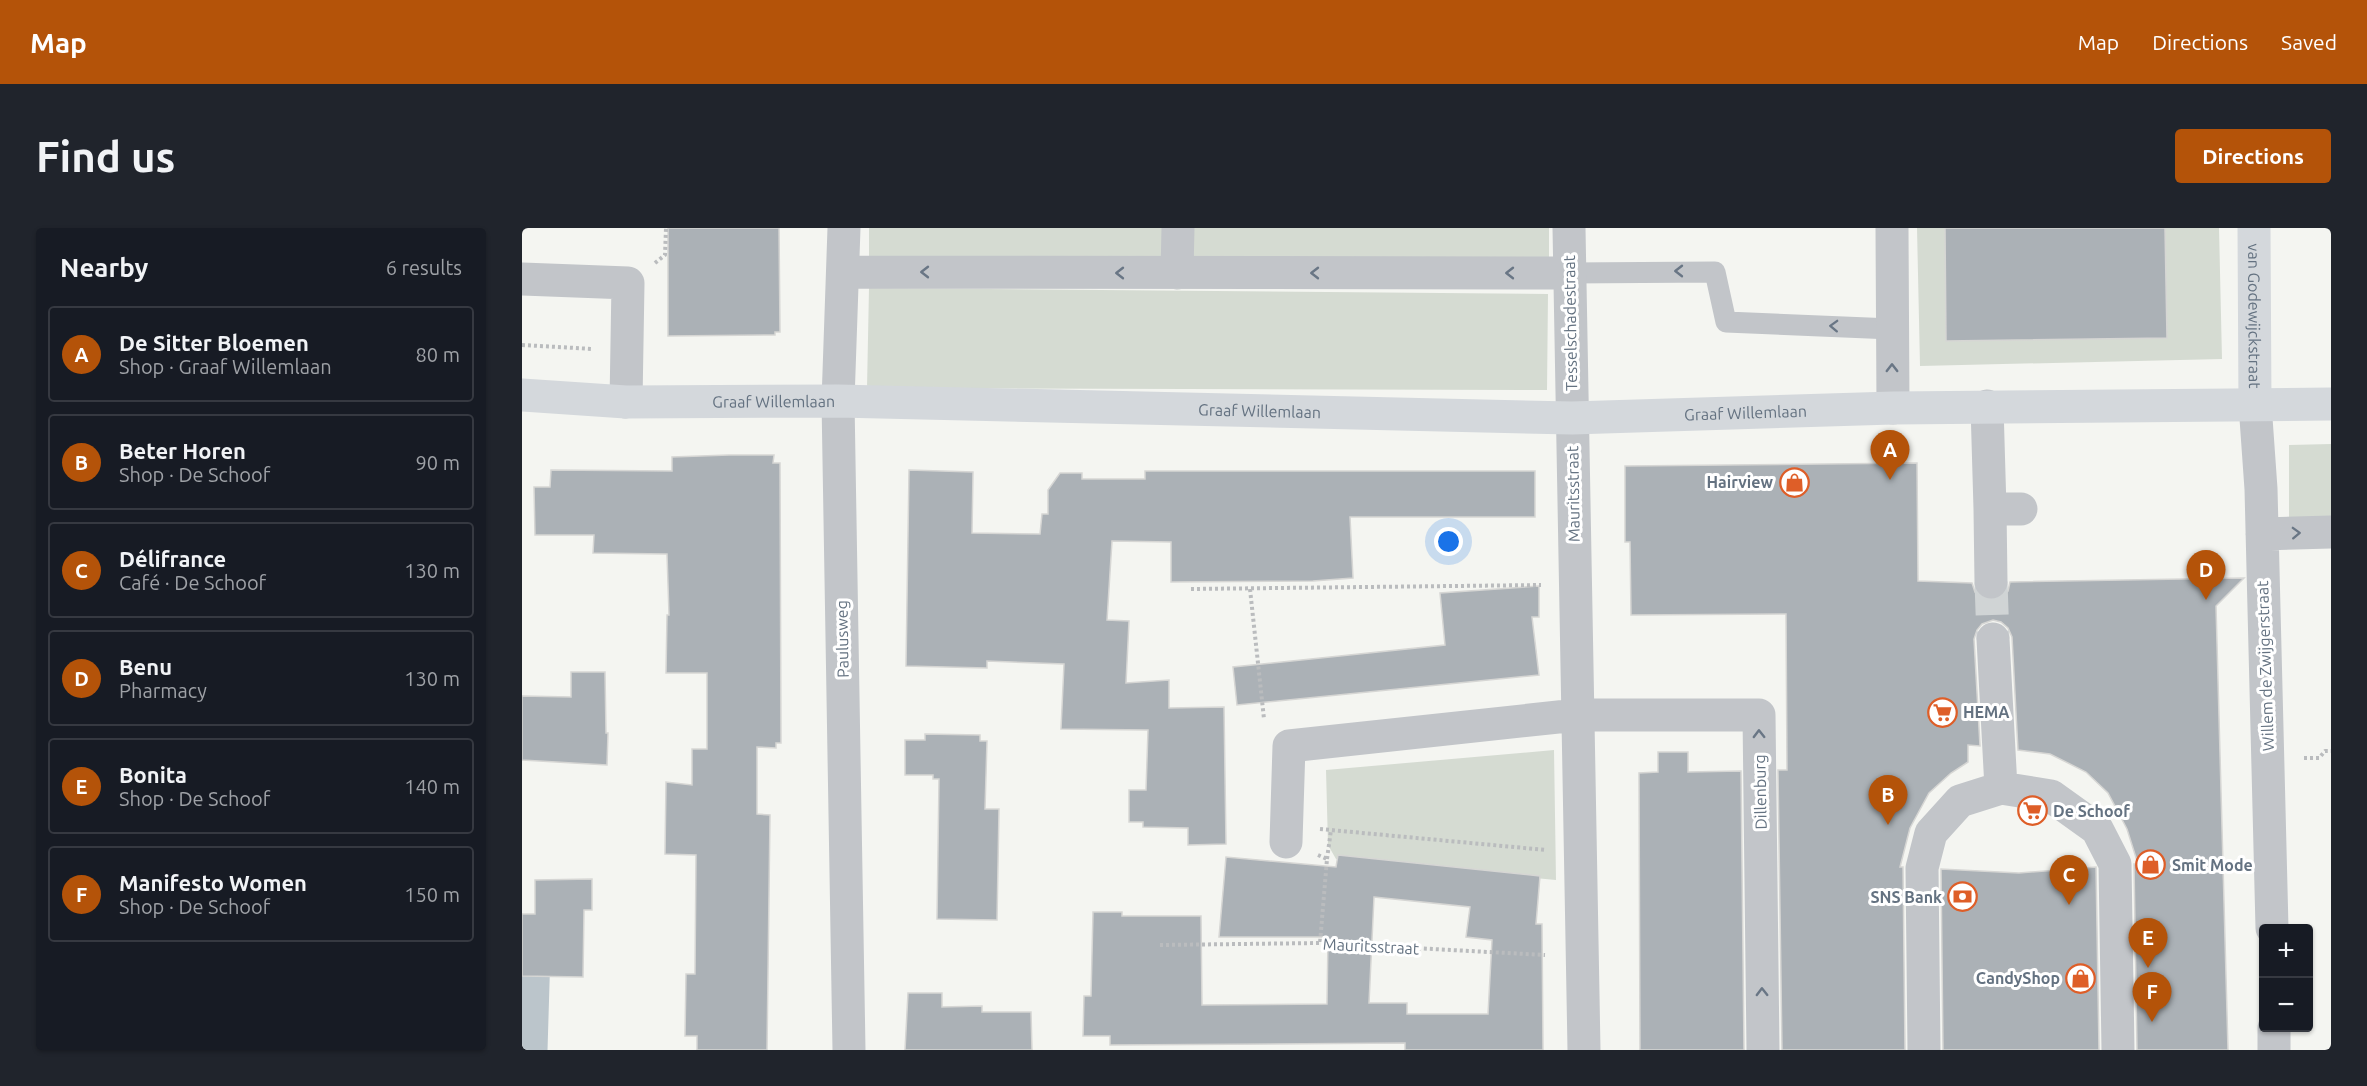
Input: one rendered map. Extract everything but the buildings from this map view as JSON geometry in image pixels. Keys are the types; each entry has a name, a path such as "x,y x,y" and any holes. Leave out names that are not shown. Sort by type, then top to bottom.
{"street":[{"name":"Paulusweg","path":"844,228 838,401 849,1050"},
{"path":"1177,273 1178,228"},
{"name":"Tesselschadestraat","path":"1569,228 1572,418"},
{"path":"1892,228 1893,408"},
{"name":"van Godewijckstraat","path":"2254,228 2255,405"},
{"path":"843,272 1569,273"},
{"path":"522,279 628,283 626,402"},
{"name":"Graaf Willemlaan","path":"522,395 626,402 838,401 1572,418 1987,406 2331,404"},
{"name":"Willem de Zwijgerstraat","path":"2255,405 2262,534 2272,924"},
{"path":"1987,406 2005,509 1991,582"},
{"name":"Mauritsstraat","path":"1572,418 1584,1050"},
{"path":"2262,534 2331,532"},
{"path":"1993,639 2001,788"},
{"path":"1287,834 1289,746 1577,714"},
{"name":"Dillenburg","path":"1577,714 1759,715 1763,1050"},
{"path":"1924,1050 1922,868 1931,833 1960,801 2001,788 2052,796 2097,829 2115,864 2118,1050"},
{"path":"2274,1032 2274,1050"}],"lane":[{"path":"1569,273 1715,272 1726,322 1892,329"}],"path":[{"path":"1191,589 1575,585"},
{"path":"1250,589 1265,728 1289,746"},
{"path":"1320,943 1331,830"},
{"path":"1287,834 1331,830 1580,853"},
{"path":"1287,834 1328,859"},
{"name":"Mauritsstraat","path":"1160,945 1320,943 1582,957"}],"shaded area":[{"path":"869,228 1549,228 1549,265 869,258"},
{"path":"1917,228 2219,228 2222,359 1920,366"},
{"path":"869,288 1548,294 1547,390 867,388"},
{"path":"2331,444 2331,523 2289,517 2289,445"},
{"path":"1554,750 1556,880 1336,859 1328,845 1326,770"}],"waterway":[{"path":"528,1050 531,951"}],"tunnel":[{"path":"1991,582 1993,639"}],"place":[{"name":"De Sitter Bloemen","path":"1890,480"},
{"name":"Hairview","path":"1794,482"},
{"name":"Benu","path":"2206,600"},
{"name":"HEMA","path":"1942,712"},
{"name":"De Schoof","path":"2032,811"},
{"name":"Beter Horen","path":"1888,825"},
{"name":"Smit Mode","path":"2151,865"},
{"name":"SNS Bank","path":"1963,897"},
{"name":"Délifrance","path":"2069,905"},
{"name":"Bonita","path":"2148,968"},
{"name":"CandyShop","path":"2081,978"},
{"name":"Manifesto Women","path":"2152,1022"}]}
